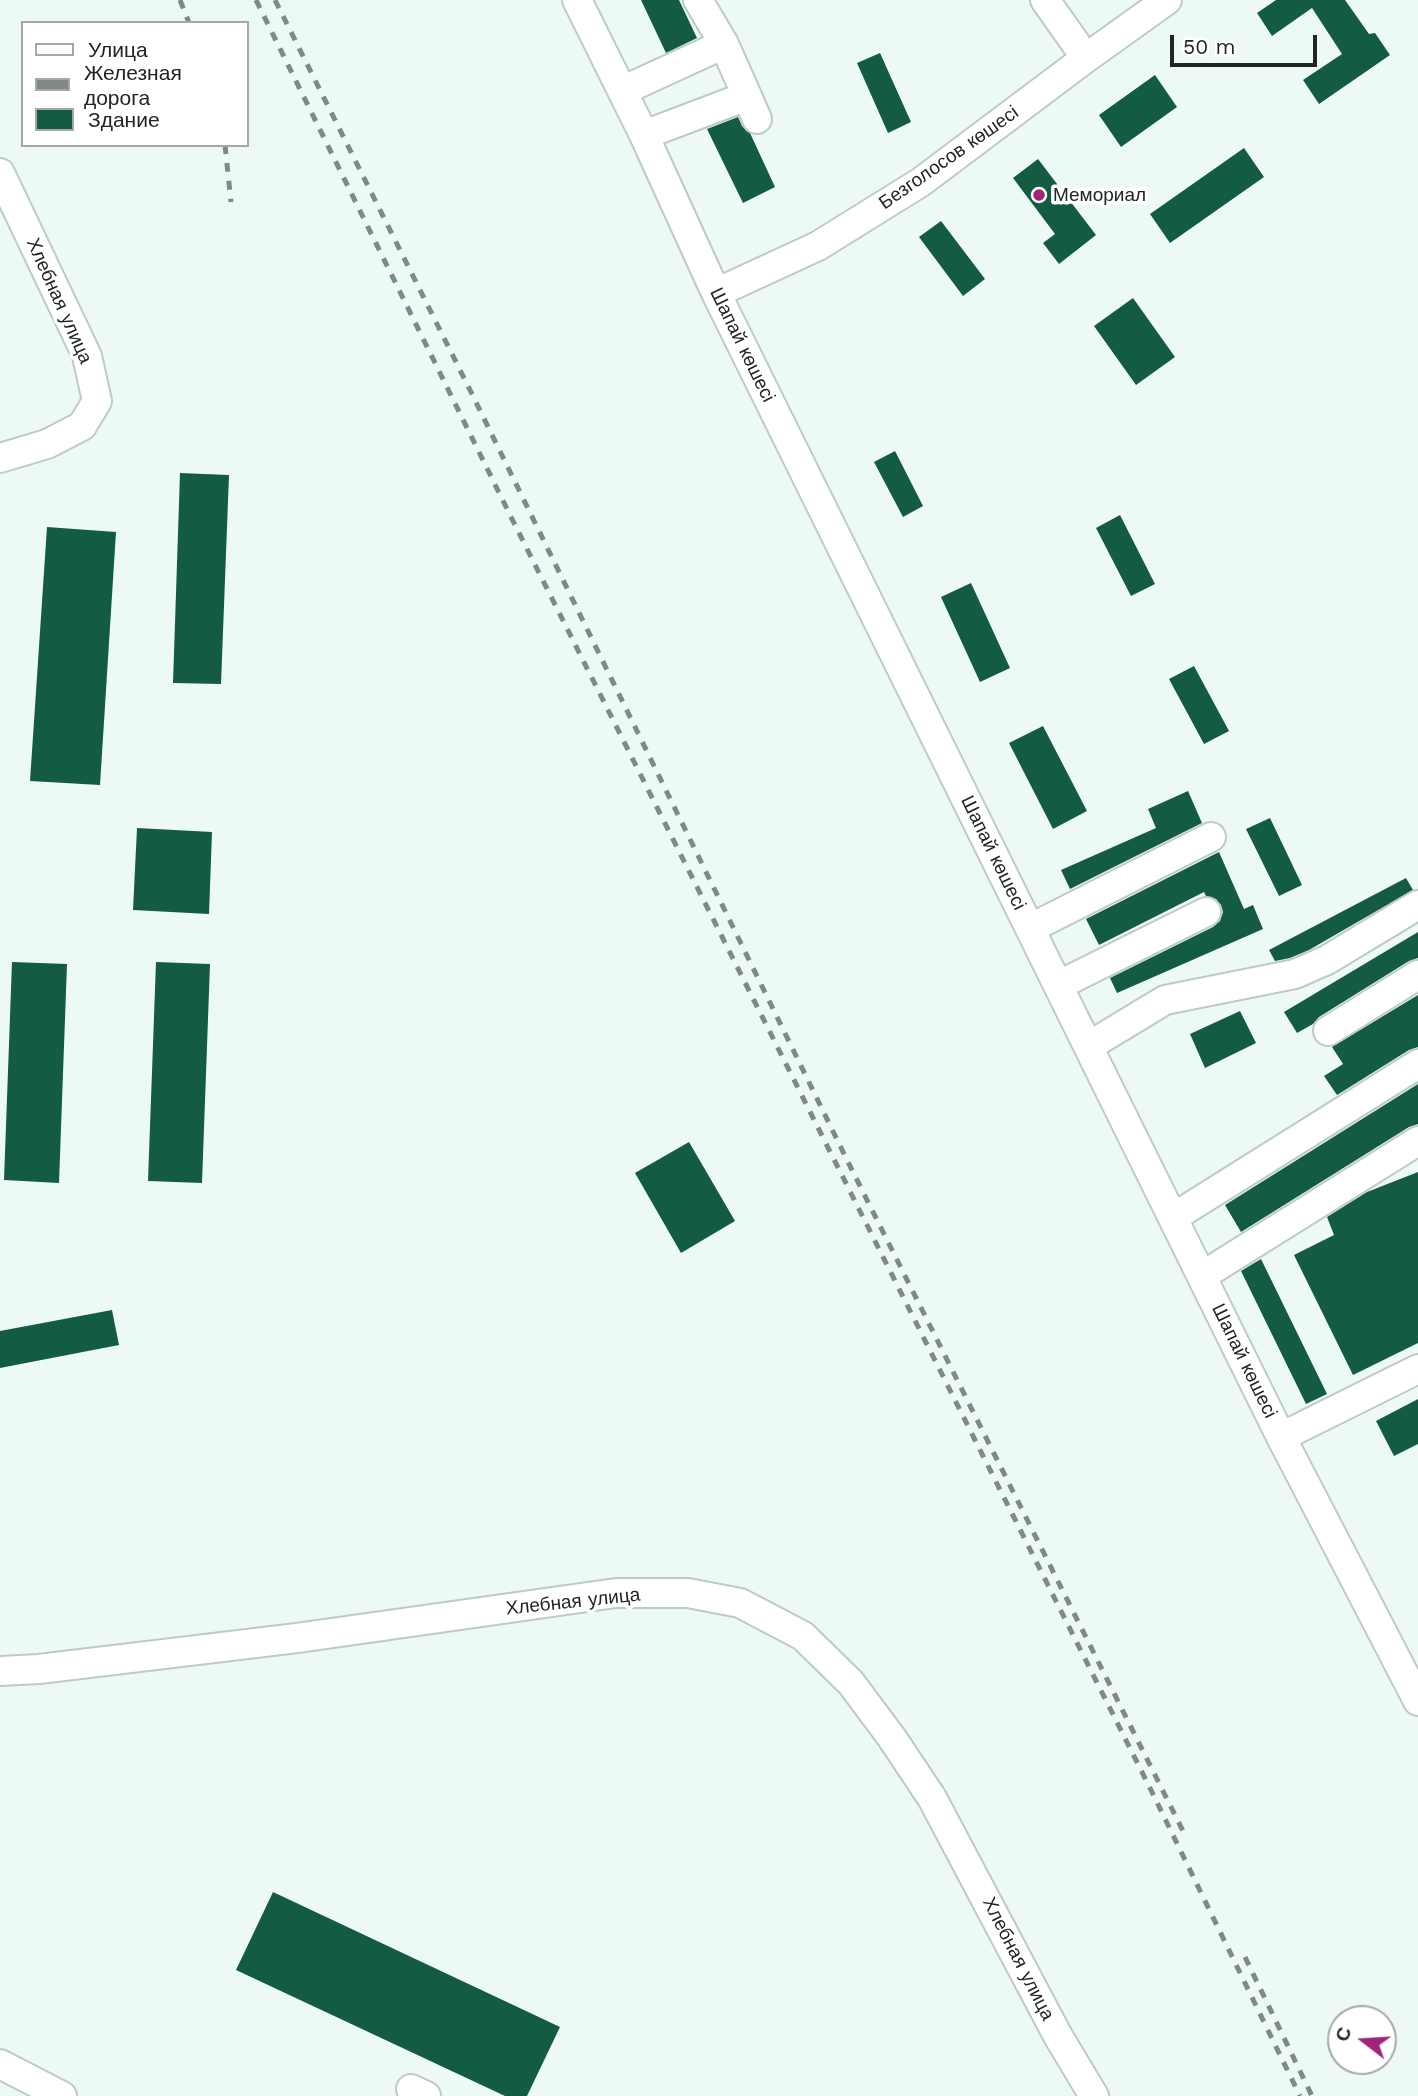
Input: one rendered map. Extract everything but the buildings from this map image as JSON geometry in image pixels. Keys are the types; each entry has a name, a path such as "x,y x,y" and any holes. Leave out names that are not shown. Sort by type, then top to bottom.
{"street":[{"name":"Шапай көшесі","path":"577,0 644,135 716,293 1281,1437 1415,1687"},
{"path":"644,135 752,108 724,44 698,0"},
{"path":"1045,0 1086,58"},
{"name":"Безголосов көшесі","path":"716,293 818,246 921,182 1167,0"},
{"path":"622,91 724,44"},
{"name":"Хлебная улица","path":"0,173 87,356 97,401 82,426 47,444 0,458"},
{"path":"1031,928 1211,836"},
{"path":"1089,1046 1165,1000 1295,974 1327,960 1418,905"},
{"path":"1059,985 1206,912"},
{"path":"1328,1031 1418,975"},
{"path":"1174,1217 1418,1064"},
{"path":"1202,1276 1418,1141"},
{"path":"1281,1437 1418,1369"},
{"name":"Хлебная улица","path":"0,1671 40,1670 297,1639 616,1593 688,1593 740,1603 803,1636 851,1683 892,1738 932,1798 1058,2036 1094,2096"},
{"path":"0,2064 62,2096"}],"railway":[{"path":"180,0 188,21"},
{"path":"256,0 513,521 1151,1790 1300,2096"},
{"path":"275,0 470,390 849,1164 1185,1835"},
{"path":"225,147 231,202"},
{"path":"1245,1957 1312,2096"}],"place":[{"name":"Мемориал","path":"1039,195"}]}
